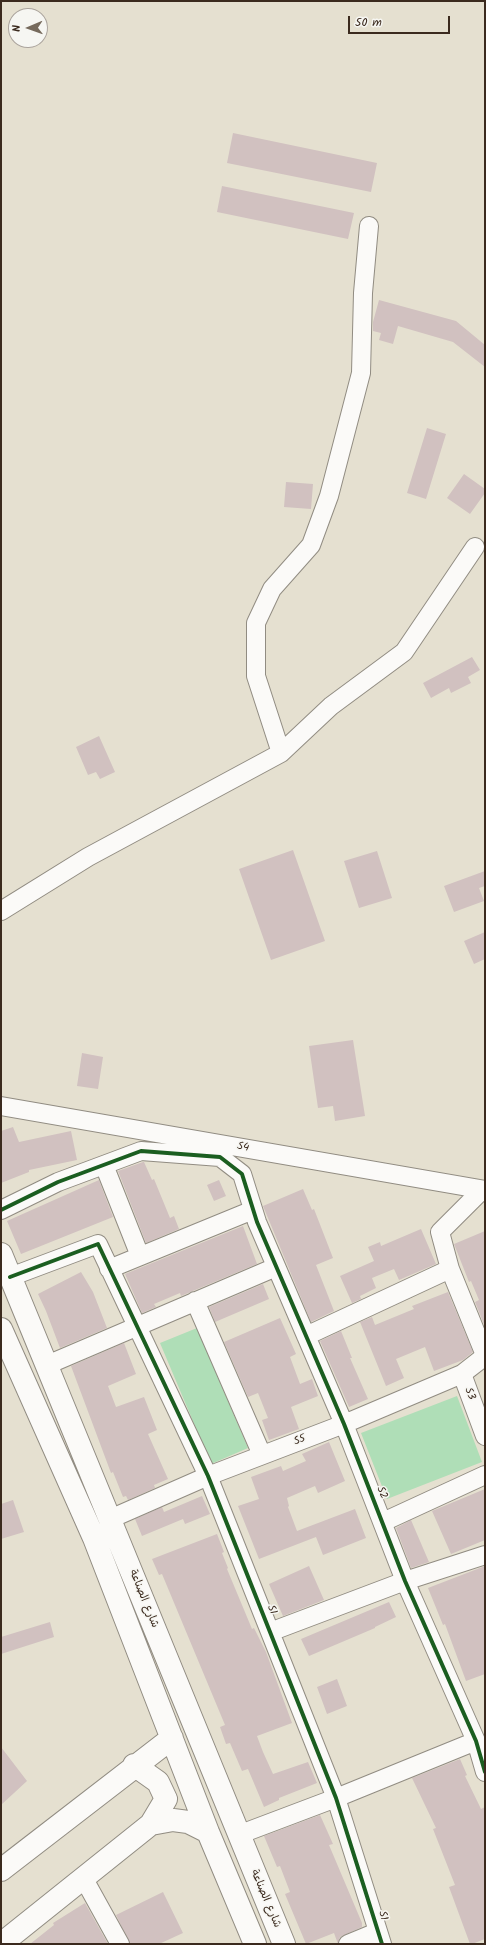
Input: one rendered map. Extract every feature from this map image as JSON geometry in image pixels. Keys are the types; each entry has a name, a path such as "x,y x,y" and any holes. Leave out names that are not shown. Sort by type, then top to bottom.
{"main road":[{"name":"شارع الصناعة","path":"1,1254 284,1944"},
{"name":"شارع الصناعة","path":"1,1328 94,1538 208,1832 256,1944"},
{"path":"1,1870 134,1765 172,1738"},
{"path":"1,1944 84,1880 151,1824 166,1799 158,1782 134,1765"},
{"path":"151,1824 173,1820 188,1822 208,1832"}],"street":[{"path":"281,753 256,676 256,623 272,589 311,545 329,496 361,373 363,293 369,226"},
{"path":"1,911 88,857 281,753 331,706 404,652 475,547"},
{"name":"S4","path":"1,1106 483,1190"},
{"name":"S2","path":"1,1210 58,1182 141,1151 220,1157 242,1174 255,1216 344,1424 384,1522 405,1581 476,1741 485,1772"},
{"path":"104,1165 140,1256"},
{"path":"483,1190 440,1232 450,1269 485,1355"},
{"path":"109,1269 140,1256 255,1216"},
{"name":"S1","path":"10,1277 98,1244 136,1327 208,1476 336,1798 380,1938"},
{"path":"47,1365 276,1267"},
{"path":"306,1336 450,1269"},
{"path":"196,1301 262,1455"},
{"name":"S5","path":"110,1519 208,1476 344,1424 462,1374 485,1355"},
{"name":"S3","path":"462,1374 485,1436"},
{"path":"384,1522 485,1476"},
{"path":"270,1632 405,1581 485,1555"},
{"path":"238,1835 336,1798 476,1741"},
{"path":"84,1880 120,1944"},
{"path":"348,1944 380,1938"}],"green space":[{"path":"197,1328 248,1448 211,1464 160,1343"},
{"path":"457,1396 482,1462 387,1499 361,1433"}],"building":[{"path":"233,133 377,163 371,192 227,163"},
{"path":"222,186 354,213 348,239 217,212"},
{"path":"379,300 456,321 485,345 485,367 453,342 398,326 393,344 379,340 381,333 373,331 373,322"},
{"path":"427,428 446,434 426,499 407,493"},
{"path":"464,474 485,489 485,493 470,514 447,498"},
{"path":"286,482 313,484 311,509 284,507"},
{"path":"472,657 480,670 468,677 471,683 451,693 449,688 431,698 423,683"},
{"path":"99,736 115,772 100,779 96,772 88,775 76,747"},
{"path":"293,850 325,941 271,960 239,869"},
{"path":"377,851 392,898 359,908 344,861"},
{"path":"485,871 485,886 479,888 484,901 454,912 444,886"},
{"path":"485,932 485,959 474,964 464,941"},
{"path":"353,1040 365,1116 335,1121 333,1106 318,1108 309,1046"},
{"path":"82,1053 103,1057 98,1089 77,1086"},
{"path":"13,1127 19,1142 71,1131 77,1160 29,1170 29,1172 1,1183 1,1131"},
{"path":"143,1162 152,1180 154,1179 170,1218 174,1216 179,1229 146,1243 118,1171"},
{"path":"99,1180 113,1217 21,1254 7,1221"},
{"path":"219,1180 226,1196 214,1201 207,1185"},
{"path":"303,1189 312,1210 314,1209 333,1258 316,1265 334,1311 311,1322 263,1206"},
{"path":"243,1226 257,1264 181,1296 180,1293 154,1304 156,1307 142,1313 125,1274"},
{"path":"421,1229 436,1264 399,1280 394,1269 372,1278 376,1288 360,1296 361,1299 352,1303 340,1276 374,1261 368,1247 380,1242 381,1246"},
{"path":"485,1231 485,1327 475,1302 479,1300 471,1281 469,1282 454,1244"},
{"path":"81,1272 93,1292 107,1328 60,1348 38,1294"},
{"path":"263,1284 269,1299 215,1322 209,1307"},
{"path":"448,1292 473,1352 463,1360 434,1371 425,1347 396,1359 404,1378 386,1386 360,1322 372,1317 375,1325 414,1309 412,1306"},
{"path":"280,1318 296,1354 290,1357 300,1384 312,1379 318,1396 291,1407 299,1429 269,1440 262,1420 268,1418 258,1393 248,1397 224,1342"},
{"path":"341,1331 352,1358 350,1358 368,1399 349,1407 320,1341"},
{"path":"124,1343 136,1374 108,1386 116,1407 144,1397 157,1430 148,1434 168,1479 154,1485 155,1488 128,1500 126,1496 123,1497 113,1472 111,1473 71,1366"},
{"path":"329,1442 345,1481 318,1493 315,1486 287,1498 288,1507 297,1531 355,1509 366,1538 323,1555 316,1537 259,1559 238,1506 259,1499 251,1477 281,1466 283,1471 306,1461 302,1454"},
{"path":"485,1489 485,1540 451,1554 432,1511"},
{"path":"202,1496 210,1514 185,1524 183,1519 142,1536 135,1519 162,1507 164,1512"},
{"path":"13,1500 24,1532 1,1539 1,1504"},
{"path":"411,1520 429,1562 411,1568 396,1528"},
{"path":"217,1534 224,1552 222,1553 228,1568 227,1569 252,1629 254,1628 266,1652 292,1723 257,1736 263,1752 273,1774 308,1762 317,1783 279,1798 279,1800 264,1807 248,1769 242,1771 230,1743 226,1744 220,1727 225,1725 162,1574 159,1575 152,1559"},
{"path":"309,1566 324,1600 283,1616 269,1584"},
{"path":"485,1566 485,1674 466,1681 445,1624 443,1625 428,1588"},
{"path":"389,1602 396,1617 375,1628 309,1656 301,1639"},
{"path":"50,1622 54,1637 1,1654 1,1637"},
{"path":"337,1679 347,1706 327,1714 317,1687"},
{"path":"1,1747 27,1781 1,1805"},
{"path":"460,1759 467,1775 465,1776 481,1809 485,1807 485,1939 472,1944 470,1944 449,1887 455,1885 433,1829 436,1828 412,1778"},
{"path":"320,1815 333,1844 329,1845 362,1923 362,1927 340,1937 338,1944 334,1933 306,1944 285,1894 290,1892 280,1866 277,1867 264,1836"},
{"path":"163,1892 183,1933 159,1944 130,1944 116,1915"},
{"path":"85,1903 108,1944 30,1944 54,1925 53,1923"}],"cycle path":[{"path":"1,1210 58,1182 141,1151 220,1157 242,1174 257,1222 344,1424 405,1581 476,1741 485,1772"},
{"path":"10,1277 98,1244 208,1476 336,1798 382,1944"}]}
